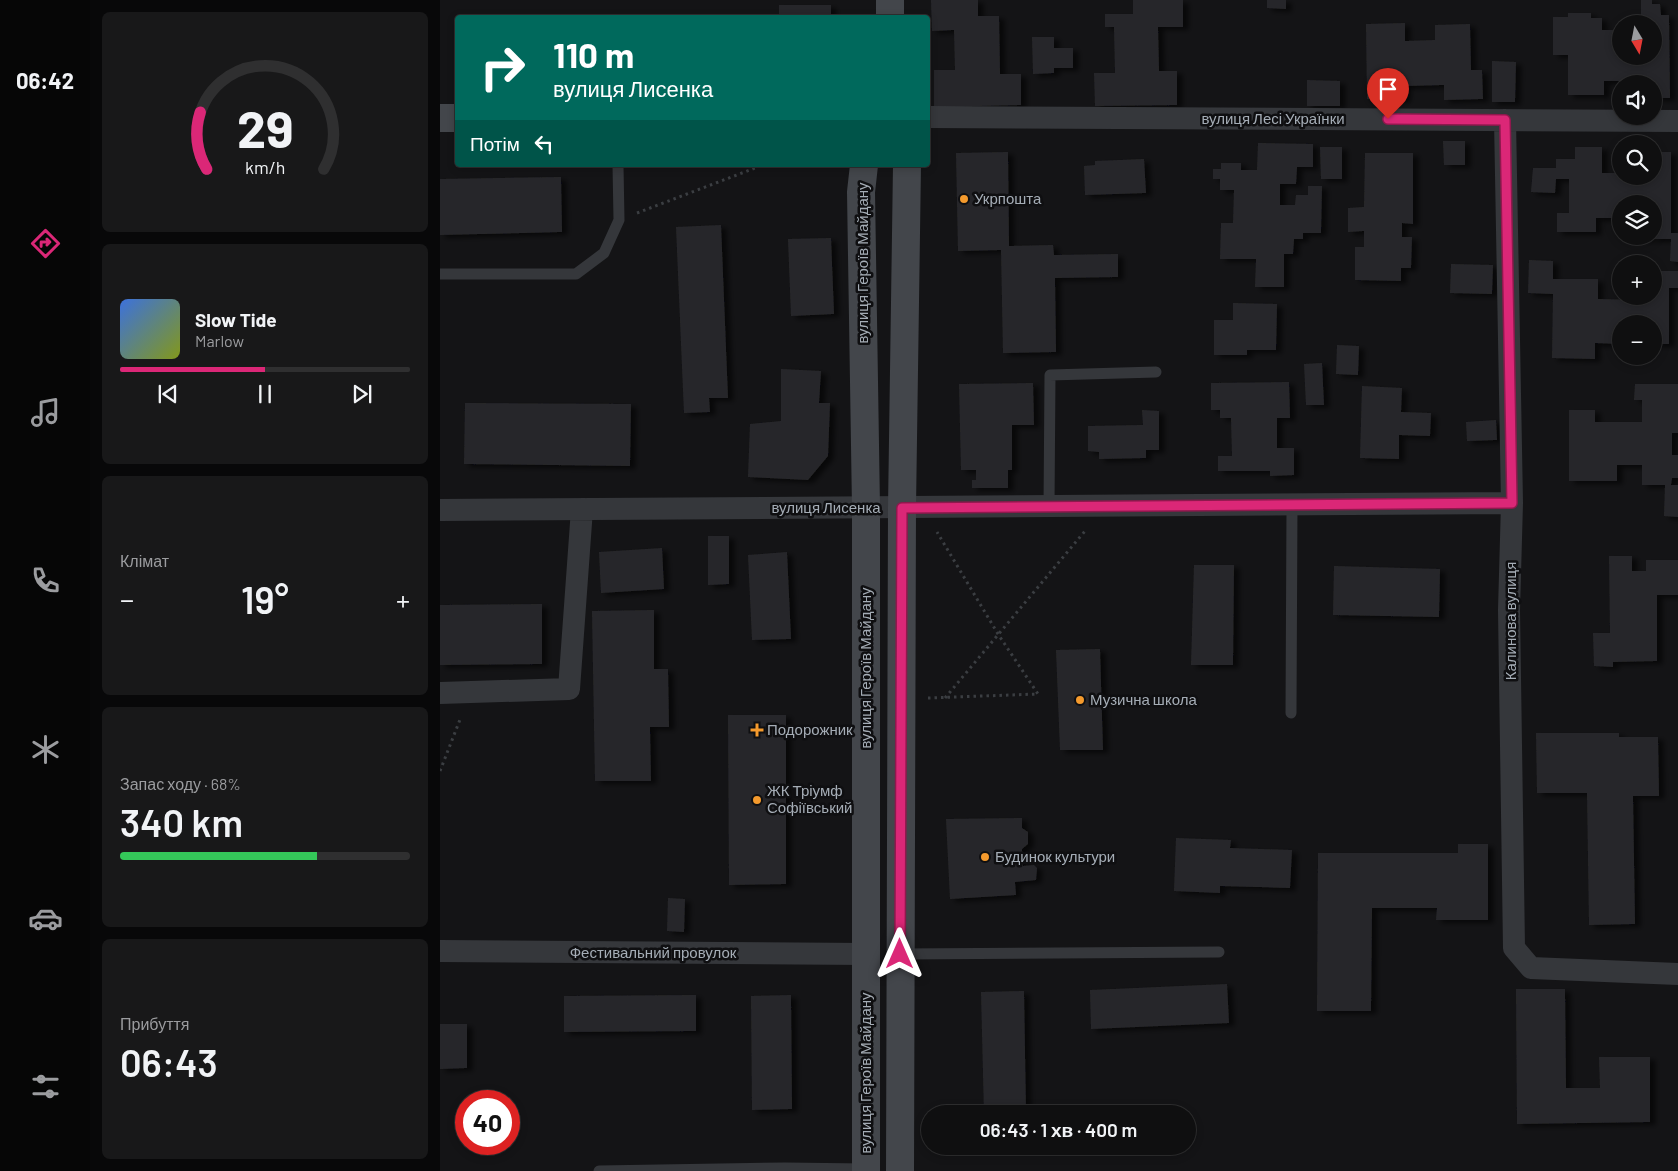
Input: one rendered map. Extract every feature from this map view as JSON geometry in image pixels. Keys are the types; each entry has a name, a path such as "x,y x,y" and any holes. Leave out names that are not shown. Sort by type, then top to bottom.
{"street":[{"path":"890,0 890,15"},
{"name":"вулиця Лесі Українки","path":"930,117 1678,121"},
{"path":"440,118 455,118"},
{"name":"Калинова вулиця","path":"1505,120 1512,503 1509,610 1514,948 1530,968 1678,974"},
{"name":"вулиця Героїв Майдану","path":"864,167 861,192 866,508 866,1170"},
{"path":"900,1171 902,508 907,167"},
{"name":"вулиця Лисенка","path":"440,510 1512,503"},
{"path":"440,694 569,689 582,509"},
{"name":"Фестивальний провулок","path":"440,951 866,954"}],"lane":[{"path":"440,274 576,274 604,253 619,220 618,167"},
{"path":"1049,507 1050,375 1156,372"},
{"path":"1291,713 1292,505"},
{"path":"900,954 1219,952"},
{"path":"599,1171 785,1168 866,1170"}],"path":[{"path":"619,220 758,167"},
{"path":"923,698 1038,694 998,634 933,525"},
{"path":"945,698 1087,528"},
{"path":"440,771 470,693"}],"building":[{"path":"931,0 978,0 978,16 999,16 1000,74 1021,74 1021,105 934,107 934,70 955,70 954,30 932,31"},
{"path":"1133,0 1183,0 1183,27 1158,27 1159,71 1177,71 1177,105 1095,106 1094,73 1115,73 1114,27 1105,27 1105,14 1133,14"},
{"path":"1267,0 1286,0 1286,9 1267,8"},
{"path":"1641,0 1652,0 1652,4 1660,4 1661,15 1641,15"},
{"path":"779,5 831,5 831,15 779,15"},
{"path":"1568,13 1591,13 1591,18 1602,18 1602,30 1612,30 1612,65 1662,65 1662,15 1669,15 1670,98 1662,98 1662,75 1612,75 1612,81 1604,81 1604,95 1568,95 1568,55 1553,55 1553,17 1568,17"},
{"path":"1405,23 1405,41 1435,40 1435,25 1470,24 1471,70 1482,70 1483,99 1444,100 1444,85 1405,86 1405,99 1367,99 1366,24"},
{"path":"1032,37 1054,37 1054,48 1073,48 1073,68 1054,68 1054,73 1033,74"},
{"path":"1492,61 1516,62 1515,102 1492,102"},
{"path":"1307,80 1340,81 1340,106 1307,106"},
{"path":"1443,141 1465,141 1465,165 1444,165"},
{"path":"1258,143 1313,144 1313,167 1297,167 1296,184 1280,184 1280,205 1295,205 1296,195 1308,195 1308,186 1322,186 1321,233 1303,233 1303,239 1294,239 1293,254 1284,254 1284,287 1255,287 1256,259 1220,259 1221,223 1233,223 1234,190 1220,190 1220,179 1213,179 1213,169 1221,169 1221,163 1241,163 1241,170 1257,170"},
{"path":"1320,147 1342,147 1342,179 1321,179"},
{"path":"1575,147 1602,147 1602,173 1612,173 1612,185 1662,185 1662,152 1671,152 1671,233 1678,233 1678,262 1670,261 1671,239 1662,239 1662,195 1612,195 1612,218 1596,218 1596,232 1557,232 1557,213 1569,213 1569,179 1556,179 1555,193 1531,192 1533,168 1556,168 1556,159 1575,159"},
{"path":"1008,152 1009,246 1053,245 1054,255 1118,254 1118,277 1055,278 1056,352 1003,353 1001,250 958,251 956,153"},
{"path":"1365,153 1413,153 1413,224 1402,223 1402,237 1412,237 1411,268 1401,268 1401,281 1355,280 1355,247 1364,247 1364,231 1348,232 1348,208 1364,207"},
{"path":"1144,159 1146,193 1085,195 1084,166 1095,165 1095,161"},
{"path":"561,177 562,232 440,235 440,179"},
{"path":"721,225 728,398 709,398 710,412 684,413 676,227"},
{"path":"831,238 834,314 791,316 788,239"},
{"path":"1529,260 1553,261 1553,279 1598,279 1598,299 1612,299 1612,305 1662,305 1662,271 1678,271 1678,288 1669,288 1669,344 1662,344 1662,315 1612,315 1612,344 1595,343 1595,359 1552,358 1553,294 1528,293"},
{"path":"1451,264 1493,265 1492,294 1450,293"},
{"path":"1233,303 1277,304 1276,350 1247,350 1247,355 1214,355 1214,320 1233,320"},
{"path":"1337,345 1359,346 1358,375 1336,374"},
{"path":"1322,363 1324,405 1306,405 1304,364"},
{"path":"781,369 821,371 819,403 830,403 828,456 808,480 748,477 750,424 781,421"},
{"path":"1289,382 1290,418 1277,418 1277,448 1294,448 1294,475 1270,476 1270,471 1218,471 1218,456 1232,456 1231,418 1220,418 1220,410 1211,410 1211,383"},
{"path":"1033,383 1034,425 1012,425 1012,470 1008,470 1008,488 972,488 972,480 976,480 976,470 961,470 959,384"},
{"path":"1635,384 1678,384 1678,433 1672,433 1672,455 1678,455 1678,478 1672,478 1671,485 1678,485 1678,517 1664,516 1665,485 1642,485 1642,465 1617,465 1617,481 1569,481 1569,410 1595,410 1595,422 1642,422 1642,400 1634,400"},
{"path":"1362,386 1402,388 1401,412 1431,413 1430,436 1399,435 1399,459 1360,458"},
{"path":"465,403 631,404 630,466 464,464"},
{"path":"1142,410 1159,411 1159,450 1146,450 1146,458 1099,459 1099,452 1088,451 1088,426 1143,425"},
{"path":"1496,420 1497,440 1467,441 1466,422"},
{"path":"708,536 729,536 729,584 708,585"},
{"path":"662,548 664,589 601,593 599,552"},
{"path":"787,552 791,639 752,640 748,555"},
{"path":"1609,556 1632,556 1632,571 1646,571 1646,560 1678,560 1678,595 1657,595 1657,661 1613,662 1613,667 1594,666 1593,633 1610,633"},
{"path":"1194,565 1234,565 1233,665 1191,665"},
{"path":"1334,566 1440,569 1439,617 1333,615"},
{"path":"542,604 542,664 440,665 440,605"},
{"path":"654,610 654,669 668,669 669,727 650,727 651,781 595,781 592,611"},
{"name":"Музична школа","path":"1100,649 1103,750 1060,750 1056,650"},
{"name":"ЖК Тріумф Софіївський","path":"728,715 786,715 786,884 729,885"},
{"path":"1536,733 1619,733 1619,737 1658,737 1659,796 1633,796 1635,924 1589,925 1587,793 1537,793"},
{"name":"Будинок культури","path":"1022,818 1022,828 1028,832 1028,844 1022,849 1023,866 1034,865 1037,868 1036,880 1015,882 1016,895 950,899 946,819"},
{"path":"1176,838 1231,840 1230,848 1292,850 1290,888 1220,886 1220,893 1174,891"},
{"path":"1458,844 1488,844 1488,920 1436,920 1437,908 1372,908 1371,1011 1317,1011 1318,853 1458,853"},
{"path":"668,898 685,899 684,932 667,931"},
{"path":"1227,984 1229,1023 1091,1029 1090,990"},
{"path":"1516,989 1565,989 1566,1088 1600,1088 1599,1057 1650,1057 1650,1122 1517,1124"},
{"path":"1024,991 1026,1105 984,1105 981,992"},
{"path":"696,995 696,1031 564,1032 564,996"},
{"path":"791,995 792,1109 752,1110 751,996"},
{"path":"440,1024 467,1024 467,1068 440,1069"}],"place":[{"name":"Укрпошта","path":"964,199"},
{"name":"Музична школа","path":"1080,700"},
{"name":"Подорожник","path":"757,730"},
{"name":"ЖК Тріумф Софіївський","path":"757,800"},
{"name":"Будинок культури","path":"985,857"}],"route":[{"path":"900,954 902,508 1512,503 1505,120 1388,119"}]}
